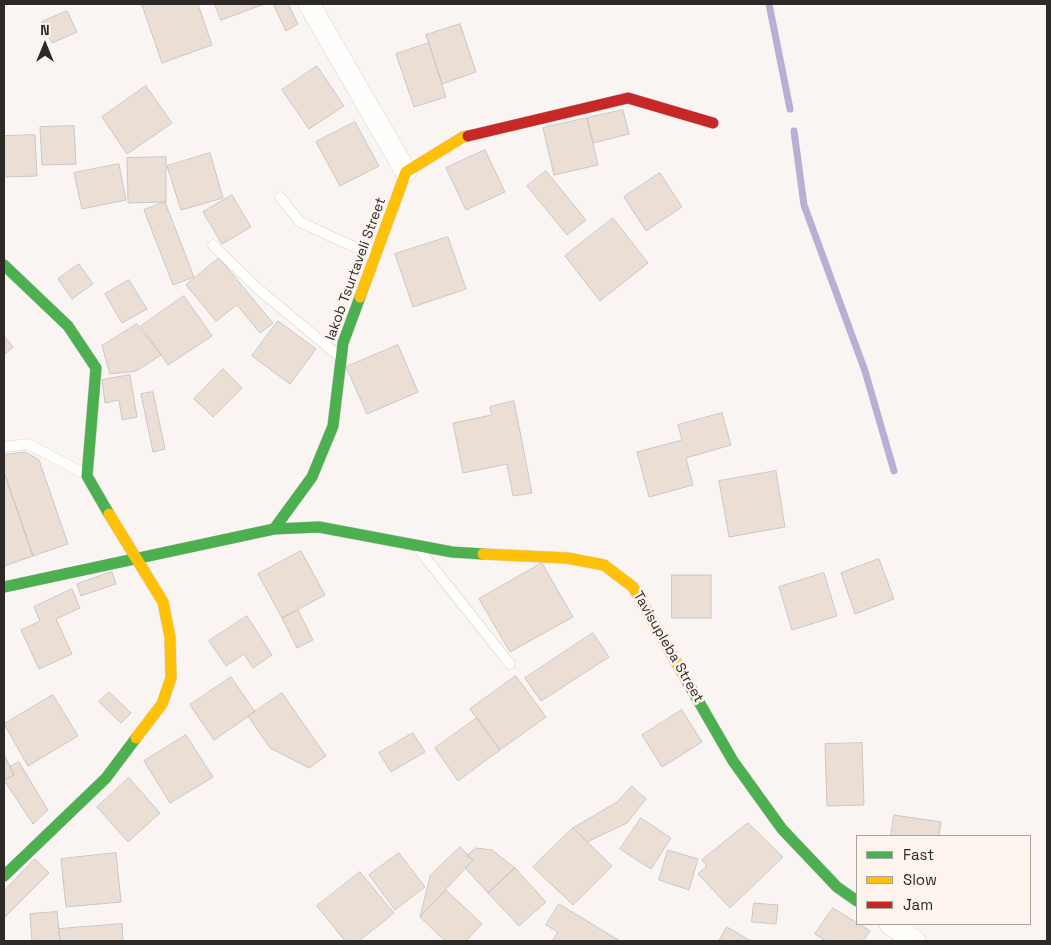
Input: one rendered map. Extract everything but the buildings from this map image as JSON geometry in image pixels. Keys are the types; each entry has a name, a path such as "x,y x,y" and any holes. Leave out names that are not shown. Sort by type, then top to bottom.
{"street":[{"path":"309,4 406,172 462,137 628,98 713,123"},
{"name":"Iakob Tsurtaveli Street","path":"274,529 312,477 334,426 343,344 406,172"},
{"path":"4,265 68,326 96,368 88,476 136,560 163,602 170,637 171,678 162,704 106,778 4,876"},
{"name":"Tavisupleba Street","path":"274,529 319,527 452,552 576,560 604,565 633,587 738,768 782,829 837,887 856,900"},
{"path":"4,587 274,529"},
{"path":"891,925 915,941"}],"lane":[{"path":"280,197 300,222 375,256"},
{"path":"213,245 256,288 342,358"},
{"path":"4,447 28,444 88,476"},
{"path":"415,545 510,664"}],"waterway":[{"path":"769,4 790,109"},
{"path":"794,131 804,205 865,371 894,471"}],"traffic: fast":[{"path":"4,265 68,326 96,368 87,476 109,514"},
{"path":"274,529 312,477 333,426 343,343 360,297"},
{"path":"4,587 274,529 319,527 452,552 483,554"},
{"path":"684,676 733,761 782,829 837,887 856,900"},
{"path":"4,876 106,778 136,738"}],"traffic: slow":[{"path":"360,297 406,172 463,137 468,136"},
{"path":"109,514 163,602 170,637 171,678 162,704 136,738"},
{"path":"483,554 567,558 604,565 633,587 684,676"}],"traffic: jam":[{"path":"468,136 628,98 713,123"}]}
